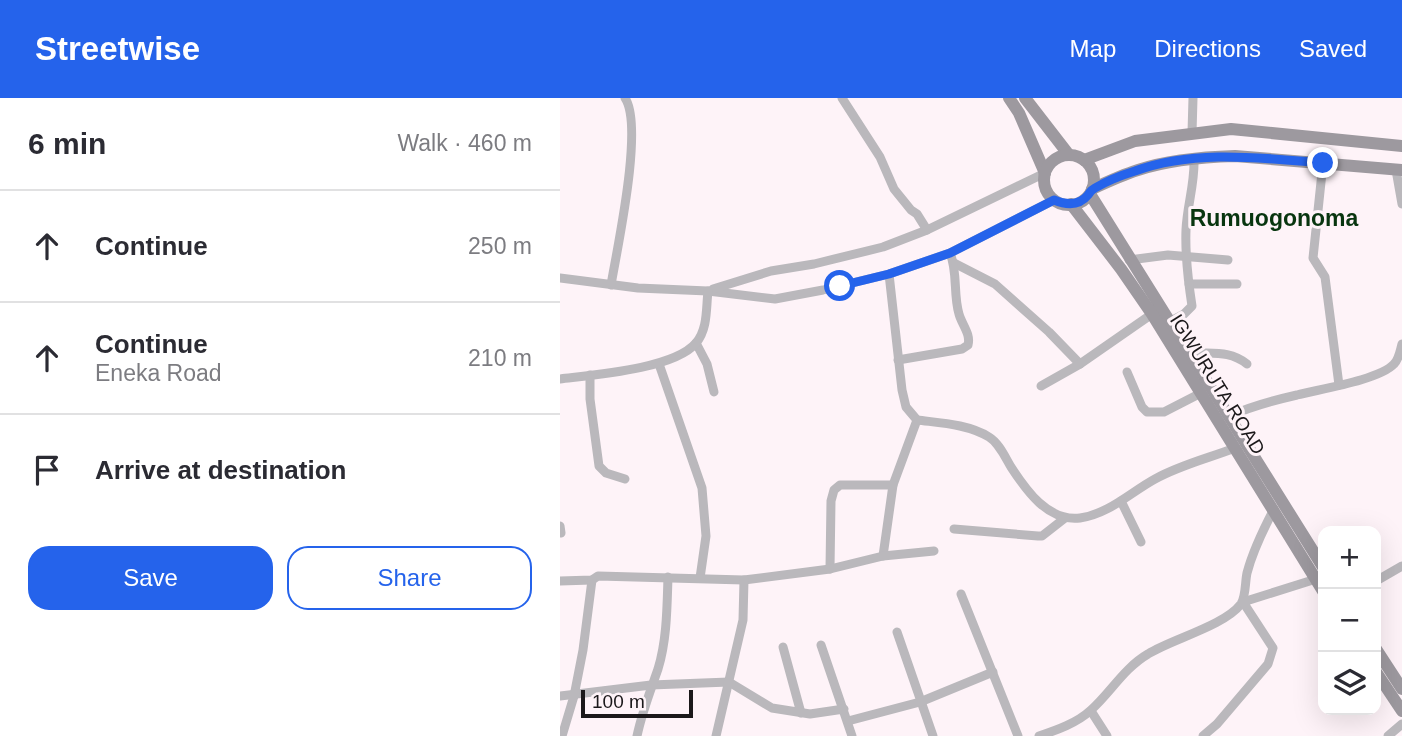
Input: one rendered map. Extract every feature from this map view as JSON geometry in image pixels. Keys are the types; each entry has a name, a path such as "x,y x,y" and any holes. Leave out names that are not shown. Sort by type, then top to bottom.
{"main road":[{"path":"1009,98 1019,113 1045,173 1047,191 1054,200 1071,204 1084,200 1091,191 1094,178 1092,169 1084,160 1069,155 1025,98"},
{"path":"1084,160 1135,141 1192,133 1242,130 1402,146"},
{"path":"1045,173 1054,160 1069,155"},
{"path":"1091,191 1136,170 1165,163 1235,156 1399,170"},
{"name":"IGWURUTA ROAD","path":"1091,191 1129,260 1318,559"},
{"name":"IGWURUTA ROAD","path":"1071,204 1152,314 1321,589"},
{"path":"1378,652 1402,689"},
{"path":"1381,680 1402,711"}],"street":[{"path":"611,285 632,136 626,98"},
{"path":"842,98 880,157 894,189 917,214 927,230"},
{"path":"1192,133 1193,98"},
{"path":"1169,322 1190,309 1186,227 1192,195 1194,159"},
{"path":"1323,163 1312,258 1325,277 1339,385"},
{"path":"1399,170 1402,204"},
{"path":"708,291 771,271 883,247 927,230 1045,173"},
{"path":"560,278 775,299 889,274 950,253 1054,200"},
{"path":"898,360 962,349 968,345 970,339 958,313 954,263 950,253"},
{"path":"1129,260 1168,255 1228,260"},
{"path":"954,263 995,284 1049,331 1080,364"},
{"path":"889,274 906,407 917,420 957,426 990,437 1002,450 1026,489 1040,503 1065,518 1080,518 1121,501 1154,479 1235,448"},
{"path":"1189,284 1237,284"},
{"path":"560,379 659,364 696,343 705,327 708,291"},
{"path":"1041,386 1080,364 1152,314"},
{"path":"696,343 707,364 714,392"},
{"path":"1230,416 1294,395 1357,381 1393,366 1401,350"},
{"path":"1187,352 1223,352 1238,356 1247,364"},
{"path":"659,364 702,488 706,536 700,578"},
{"path":"1127,372 1142,407 1147,412 1164,412 1201,393"},
{"path":"590,375 590,400 599,466 606,473 625,479"},
{"path":"883,556 893,485 917,420"},
{"path":"831,569 831,501 836,486 893,485"},
{"path":"1121,501 1141,542"},
{"path":"1203,736 1217,724 1268,664 1273,653 1273,648 1243,602 1247,572 1257,541 1274,509"},
{"path":"954,529 1038,537 1065,518"},
{"path":"560,526 561,533"},
{"path":"560,581 592,580 598,576 744,580 831,569 883,556 934,551"},
{"path":"1381,578 1402,566"},
{"path":"637,736 642,708 658,667 665,629 668,577"},
{"path":"1039,736 1068,725 1091,711 1120,676 1145,655 1211,624 1243,602 1316,579"},
{"path":"562,736 574,696 592,580"},
{"path":"716,736 744,620 744,580"},
{"path":"961,594 1018,736"},
{"path":"897,632 919,702 933,736"},
{"path":"821,645 852,736"},
{"path":"783,647 801,713"},
{"path":"848,721 919,702 993,671"},
{"path":"560,696 651,685 729,682 772,708 810,714 844,709"},
{"path":"1091,711 1107,736"},
{"path":"1388,736 1402,724"}],"district":[{"name":"Rumuogonoma","path":"1274,218"}],"route":[{"path":"840,286 889,274 950,253 1054,200 1076,204 1084,200 1092,189 1136,170 1165,163 1235,156 1323,163"}]}
